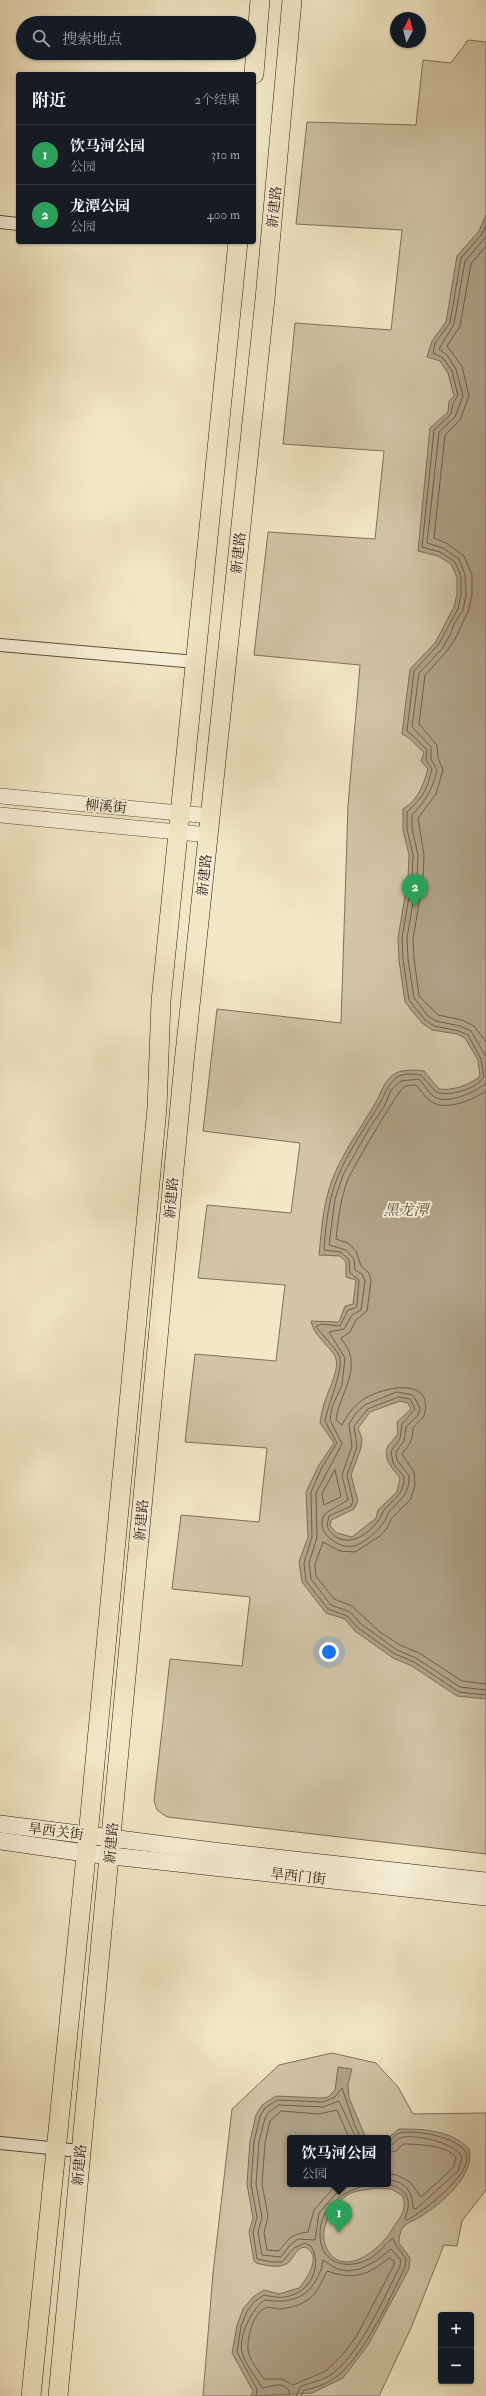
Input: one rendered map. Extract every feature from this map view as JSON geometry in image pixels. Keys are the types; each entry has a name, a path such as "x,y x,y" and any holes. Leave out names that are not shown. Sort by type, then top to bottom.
{"main road":[{"path":"256,49 260,0"},
{"name":"新建路","path":"58,2396 184,1063 266,292 292,0"},
{"path":"254,72 255,60"},
{"name":"新建路","path":"31,2396 157,1108 161,1001 196,662 234,244"},
{"name":"旱西关街","path":"0,1824 86,1844"},
{"name":"旱西关街","path":"0,1841 86,1844 110,1847"},
{"name":"旱西门街","path":"110,1847 486,1881"},
{"name":"旱西门街","path":"110,1847 486,1897"}],"street":[{"path":"0,222 16,224"},
{"path":"0,645 196,662"},
{"name":"柳溪街","path":"0,796 211,816"},
{"name":"柳溪街","path":"0,815 209,835"},
{"path":"0,2144 80,2151"}],"shaded area":[{"path":"468,40 486,42 486,1854 167,1817 157,1810 154,1801 170,1659 242,1666 250,1597 172,1589 181,1515 259,1522 267,1448 185,1442 195,1354 276,1361 285,1285 198,1278 207,1205 291,1213 300,1143 203,1131 217,1009 341,1023 348,806 360,665 254,655 268,532 375,539 384,451 283,444 295,323 391,330 402,230 296,224 307,122 416,125 423,60 451,63"},
{"path":"332,2053 376,2063 398,2087 413,2114 486,2113 486,2190 462,2221 457,2246 444,2245 411,2328 379,2396 203,2396 213,2273 232,2109 279,2065"}],"water":[{"name":"黑龙潭","path":"486,215 486,1699 457,1696 412,1666 393,1658 355,1631 345,1619 326,1613 302,1582 299,1562 308,1537 306,1492 319,1465 334,1443 320,1423 323,1406 335,1374 336,1361 332,1351 315,1331 311,1321 339,1322 345,1306 353,1304 356,1280 346,1277 346,1262 340,1256 319,1255 324,1211 331,1184 341,1160 376,1102 386,1082 396,1073 406,1070 424,1071 439,1089 461,1087 480,1076 478,1060 465,1038 457,1034 432,1030 422,1023 405,1002 399,960 398,938 408,878 409,855 403,830 403,809 416,797 428,769 421,761 424,752 402,734 410,669 435,643 454,607 457,594 457,577 451,564 438,556 418,551 430,428 448,412 449,401 454,396 448,373 440,361 427,357 432,341 446,322 457,256 479,231","holes":["400,1401 408,1403 411,1409 397,1422 398,1433 388,1446 386,1455 389,1463 400,1478 397,1492 378,1510 376,1518 352,1537 337,1533 330,1526 331,1520 354,1509 358,1501 351,1475 361,1448 362,1439 358,1428 370,1412"]},
{"path":"338,2067 352,2069 348,2084 349,2098 365,2135 287,2135 287,2187 391,2187 391,2136 399,2129 418,2129 446,2134 462,2143 469,2149 470,2159 462,2179 447,2197 438,2205 404,2226 400,2234 399,2243 410,2258 409,2269 368,2345 343,2378 312,2393 251,2396 253,2391 232,2353 237,2325 243,2309 253,2297 264,2290 279,2294 299,2288 306,2279 312,2267 313,2261 313,2256 305,2247 298,2250 290,2261 284,2265 270,2266 256,2263 254,2261 249,2232 253,2218 247,2184 250,2141 256,2115 262,2105 276,2096 328,2097 335,2090","holes":["376,2188 391,2189 402,2195 404,2200 402,2214 378,2247 360,2259 350,2262 341,2261 333,2257 326,2247 324,2233 325,2226 331,2212 341,2200 356,2191"]}],"place":[{"name":"龙潭公园","path":"415,907"},
{"name":"饮马河公园","path":"339,2233"}]}
